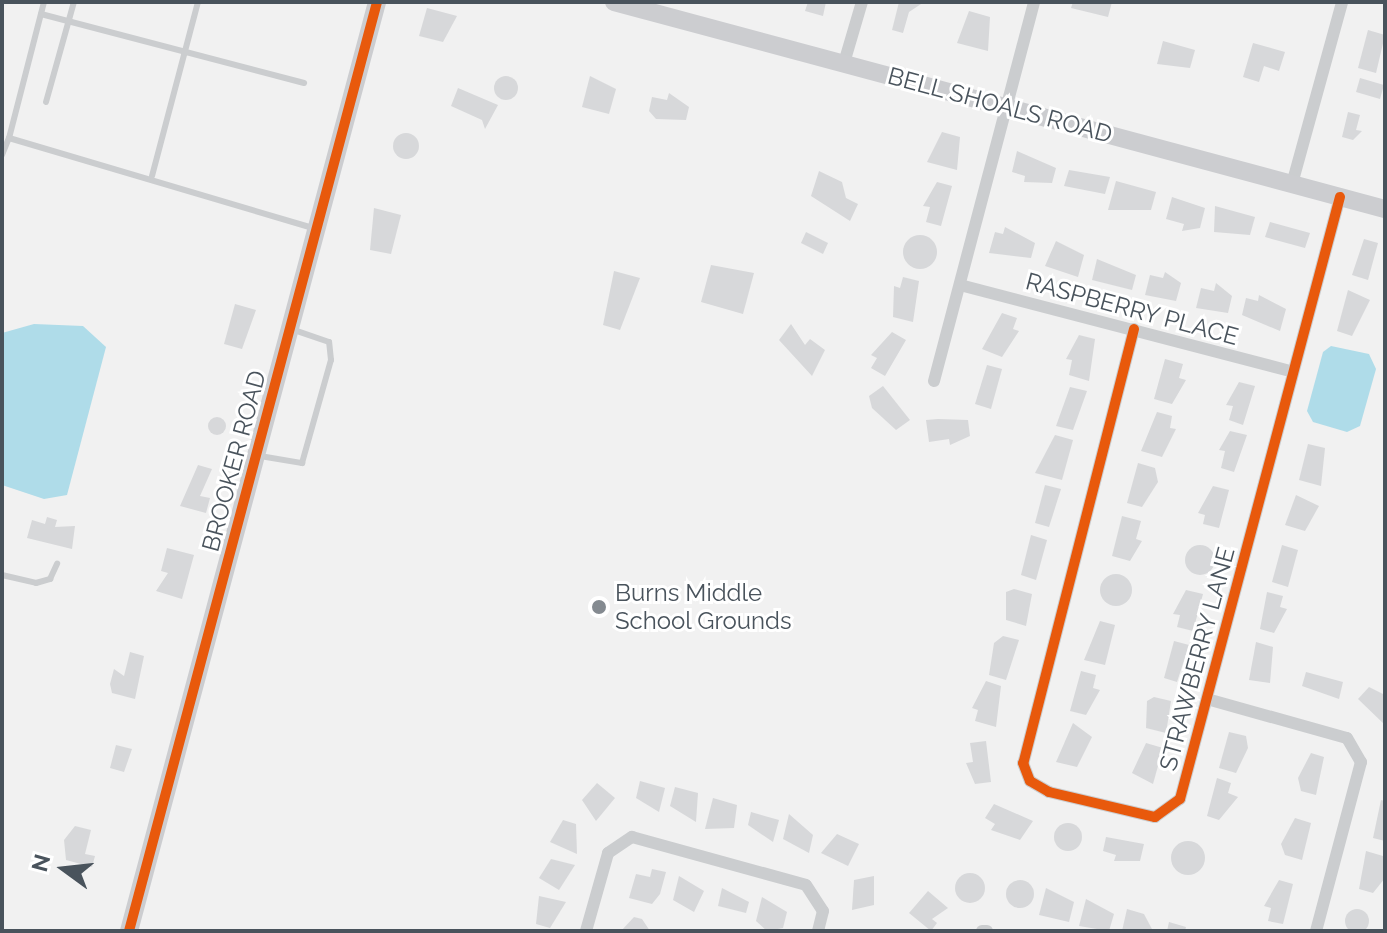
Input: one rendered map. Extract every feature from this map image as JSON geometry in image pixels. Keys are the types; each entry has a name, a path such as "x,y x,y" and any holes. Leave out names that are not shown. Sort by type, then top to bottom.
{"street":[{"name":"BROOKER ROAD","path":"129,931 377,2"},
{"name":"BELL SHOALS ROAD","path":"614,2 1385,209"},
{"path":"844,63 862,2"},
{"path":"934,381 1004,106 1034,2"},
{"path":"1292,184 1342,2"},
{"name":"STRAWBERRY LANE","path":"1134,329 1023,769 1049,792 1161,816 1180,799 1340,197"},
{"name":"RASPBERRY PLACE","path":"960,285 1293,372"},
{"path":"1207,699 1347,738 1361,762 1316,931"},
{"path":"586,931 608,853 632,837 806,885 823,911 818,931"}],"lane":[{"path":"2,155 44,2"},
{"path":"46,102 74,2"},
{"path":"152,176 198,2"},
{"path":"41,14 304,83"},
{"path":"6,140 152,176 316,229"},
{"path":"256,455 302,463 331,360 320,336 290,328"},
{"path":"2,575 36,583 50,579 57,564"}],"water":[{"path":"34,324 83,326 106,347 67,495 44,499 2,485 2,333"},
{"path":"1331,346 1369,354 1376,369 1360,426 1347,432 1313,422 1307,411 1323,352"}],"building":[{"path":"808,2 826,2 823,16 805,11"},
{"path":"899,2 924,2 909,12 903,33 892,30"},
{"path":"1073,2 1112,2 1108,17 1071,8"},
{"path":"427,8 457,16 443,42 419,36"},
{"path":"969,11 990,17 988,51 957,43"},
{"path":"1368,30 1385,35 1376,73 1358,68"},
{"path":"1163,41 1195,50 1190,68 1157,64"},
{"path":"1253,43 1285,52 1279,71 1264,66 1259,82 1243,77"},
{"path":"506,76 514,80 518,88 514,96 506,100 498,96 494,88 498,80"},
{"path":"590,76 616,89 609,114 582,107"},
{"path":"1360,78 1384,85 1380,99 1356,92"},
{"path":"458,88 498,105 485,129 482,120 451,106"},
{"path":"669,93 689,107 686,120 656,119 649,111 652,97 667,100"},
{"path":"1348,112 1360,115 1356,130 1362,131 1353,140 1342,137"},
{"path":"942,132 960,137 957,170 927,162"},
{"path":"406,133 415,137 419,146 415,155 406,159 397,155 393,146 397,137"},
{"path":"1017,151 1056,168 1052,183 1024,182 1025,176 1012,172"},
{"path":"1069,170 1110,177 1105,194 1064,186"},
{"path":"819,171 842,182 846,198 858,204 850,221 811,196"},
{"path":"1116,181 1156,192 1151,210 1108,210"},
{"path":"937,182 952,186 941,226 926,222 930,207 923,206"},
{"path":"1172,197 1205,208 1200,228 1182,231 1184,224 1166,219"},
{"path":"1215,206 1255,217 1250,235 1214,232"},
{"path":"374,208 401,215 391,254 370,250"},
{"path":"1270,222 1310,233 1305,248 1265,237"},
{"path":"1005,227 1035,243 1031,258 989,253 995,232 1003,234"},
{"path":"806,232 828,243 823,254 801,243"},
{"path":"920,235 932,240 937,252 932,264 920,269 908,264 903,252 908,240"},
{"path":"1364,239 1378,243 1368,280 1352,275"},
{"path":"1056,241 1084,255 1078,277 1045,266"},
{"path":"1097,259 1136,275 1132,290 1092,280"},
{"path":"711,265 754,273 743,314 701,302"},
{"path":"614,271 640,278 620,330 603,325"},
{"path":"1165,272 1181,283 1176,301 1145,295 1150,275 1163,278"},
{"path":"903,277 919,281 913,322 893,317 894,286 900,288"},
{"path":"1216,283 1232,296 1228,313 1196,308 1201,288 1214,291"},
{"path":"1348,290 1370,300 1352,336 1337,331"},
{"path":"1259,295 1286,309 1280,331 1242,315 1246,298 1258,301"},
{"path":"235,304 256,310 242,349 224,344"},
{"path":"1002,313 1017,318 1013,329 1019,331 1002,357 982,349"},
{"path":"791,324 805,345 810,339 825,350 812,376 779,340"},
{"path":"892,332 906,340 885,376 871,368 877,358 871,355"},
{"path":"1079,335 1095,339 1089,381 1069,375 1072,360 1066,359"},
{"path":"1165,359 1183,364 1179,378 1186,380 1172,404 1154,399"},
{"path":"987,365 1002,369 991,409 975,404"},
{"path":"1239,382 1255,386 1243,425 1229,420 1233,406 1226,405"},
{"path":"883,386 910,420 896,430 872,408 869,396"},
{"path":"1070,387 1087,391 1073,430 1056,426"},
{"path":"1157,412 1172,416 1170,428 1176,429 1162,457 1141,451"},
{"path":"217,417 226,426 217,435 208,426"},
{"path":"926,420 968,420 970,436 950,445 949,439 929,442"},
{"path":"1230,431 1247,435 1234,472 1221,468 1225,451 1219,450"},
{"path":"1055,435 1073,440 1062,480 1035,473"},
{"path":"1308,444 1325,448 1321,486 1299,480"},
{"path":"1138,463 1155,468 1158,482 1142,507 1127,503"},
{"path":"198,465 212,469 200,496 210,498 206,513 180,506"},
{"path":"1045,485 1061,489 1049,527 1035,523"},
{"path":"1213,486 1229,490 1219,528 1203,524 1205,515 1198,513"},
{"path":"1296,495 1319,506 1305,531 1285,525"},
{"path":"1122,516 1141,521 1136,539 1142,541 1130,561 1112,556"},
{"path":"47,517 57,520 55,527 75,526 72,549 27,538 32,520 45,524"},
{"path":"1031,535 1047,540 1036,580 1021,575"},
{"path":"1200,545 1211,549 1215,560 1211,571 1200,575 1189,571 1185,560 1189,549"},
{"path":"1282,545 1298,550 1288,587 1272,582"},
{"path":"167,548 194,555 182,599 156,591 168,573 161,571"},
{"path":"1116,574 1128,578 1132,590 1128,602 1116,606 1104,602 1100,590 1104,578"},
{"path":"1014,589 1032,594 1026,626 1006,620 1006,592"},
{"path":"1186,590 1203,594 1193,631 1177,627 1180,615 1173,614"},
{"path":"1267,592 1283,596 1280,607 1287,609 1274,633 1260,629"},
{"path":"1100,621 1115,625 1105,665 1084,660"},
{"path":"1003,636 1019,640 1006,680 989,675 994,643"},
{"path":"1174,641 1189,645 1177,682 1164,678"},
{"path":"1256,642 1273,647 1270,683 1249,680"},
{"path":"130,652 144,656 135,699 112,693 110,684 114,669 124,676"},
{"path":"1081,671 1096,675 1093,688 1100,690 1086,715 1070,711"},
{"path":"1306,672 1343,682 1339,699 1302,686"},
{"path":"986,681 1001,686 996,727 975,721 978,710 972,708"},
{"path":"1369,687 1385,695 1385,725 1358,699"},
{"path":"1154,697 1171,701 1166,733 1146,728 1147,701"},
{"path":"1073,723 1092,737 1077,767 1056,762"},
{"path":"1229,732 1246,736 1248,748 1236,773 1219,768"},
{"path":"986,741 991,782 975,784 966,763 973,762 970,743"},
{"path":"1146,743 1163,748 1153,784 1132,773"},
{"path":"116,745 132,749 124,772 110,768"},
{"path":"1311,753 1324,757 1316,795 1301,791 1298,778"},
{"path":"1217,778 1231,783 1228,793 1238,797 1219,820 1207,816"},
{"path":"640,781 665,788 659,812 636,798"},
{"path":"597,783 615,798 596,821 582,800"},
{"path":"675,787 698,793 696,822 670,806"},
{"path":"713,798 737,805 734,828 705,829"},
{"path":"1381,800 1385,801 1385,841 1373,838"},
{"path":"994,804 1033,821 1020,840 991,830 995,824 985,818"},
{"path":"751,812 779,820 773,842 748,825"},
{"path":"789,814 813,835 809,853 783,839"},
{"path":"1295,818 1311,823 1302,860 1285,855 1281,844"},
{"path":"563,820 576,824 577,854 550,842"},
{"path":"1068,823 1078,827 1082,837 1078,847 1068,851 1058,847 1054,837 1058,827"},
{"path":"75,826 91,830 85,854 95,856 92,867 66,860 64,840"},
{"path":"837,834 859,844 848,866 821,853"},
{"path":"1106,837 1144,844 1140,861 1114,861 1116,855 1103,851"},
{"path":"1188,841 1200,846 1205,858 1200,870 1188,875 1176,870 1171,858 1176,846"},
{"path":"1366,851 1383,856 1385,878 1373,893 1359,889"},
{"path":"551,859 575,865 559,890 539,878"},
{"path":"652,869 666,872 660,894 652,904 629,898 636,874 650,877"},
{"path":"970,873 981,877 985,888 981,899 970,903 959,899 955,888 959,877"},
{"path":"679,876 704,891 694,912 673,900"},
{"path":"874,876 874,905 852,910 854,880"},
{"path":"1020,880 1030,884 1034,894 1030,904 1020,908 1010,904 1006,894 1010,884"},
{"path":"1279,880 1293,884 1283,924 1268,921 1271,908 1264,906"},
{"path":"722,888 749,902 746,913 718,906"},
{"path":"1046,888 1074,902 1069,922 1039,915"},
{"path":"928,891 948,908 932,919 937,923 931,931 909,913"},
{"path":"539,896 566,902 550,928 536,924"},
{"path":"762,897 787,912 783,928 767,931 756,921"},
{"path":"1086,899 1114,914 1109,931 1079,926"},
{"path":"1127,909 1144,914 1153,931 1122,931"},
{"path":"1357,909 1365,913 1369,921 1365,929 1357,933 1349,929 1345,921 1349,913"},
{"path":"634,917 642,919 650,931 621,931"},
{"path":"1169,922 1186,927 1185,931 1167,931"}],"cycle path":[{"path":"129,931 377,2"},
{"path":"1134,329 1023,763 1030,781 1049,792 1155,817 1180,799 1340,197"}],"place":[{"name":"Burns Middle School Grounds","path":"599,607"}]}
